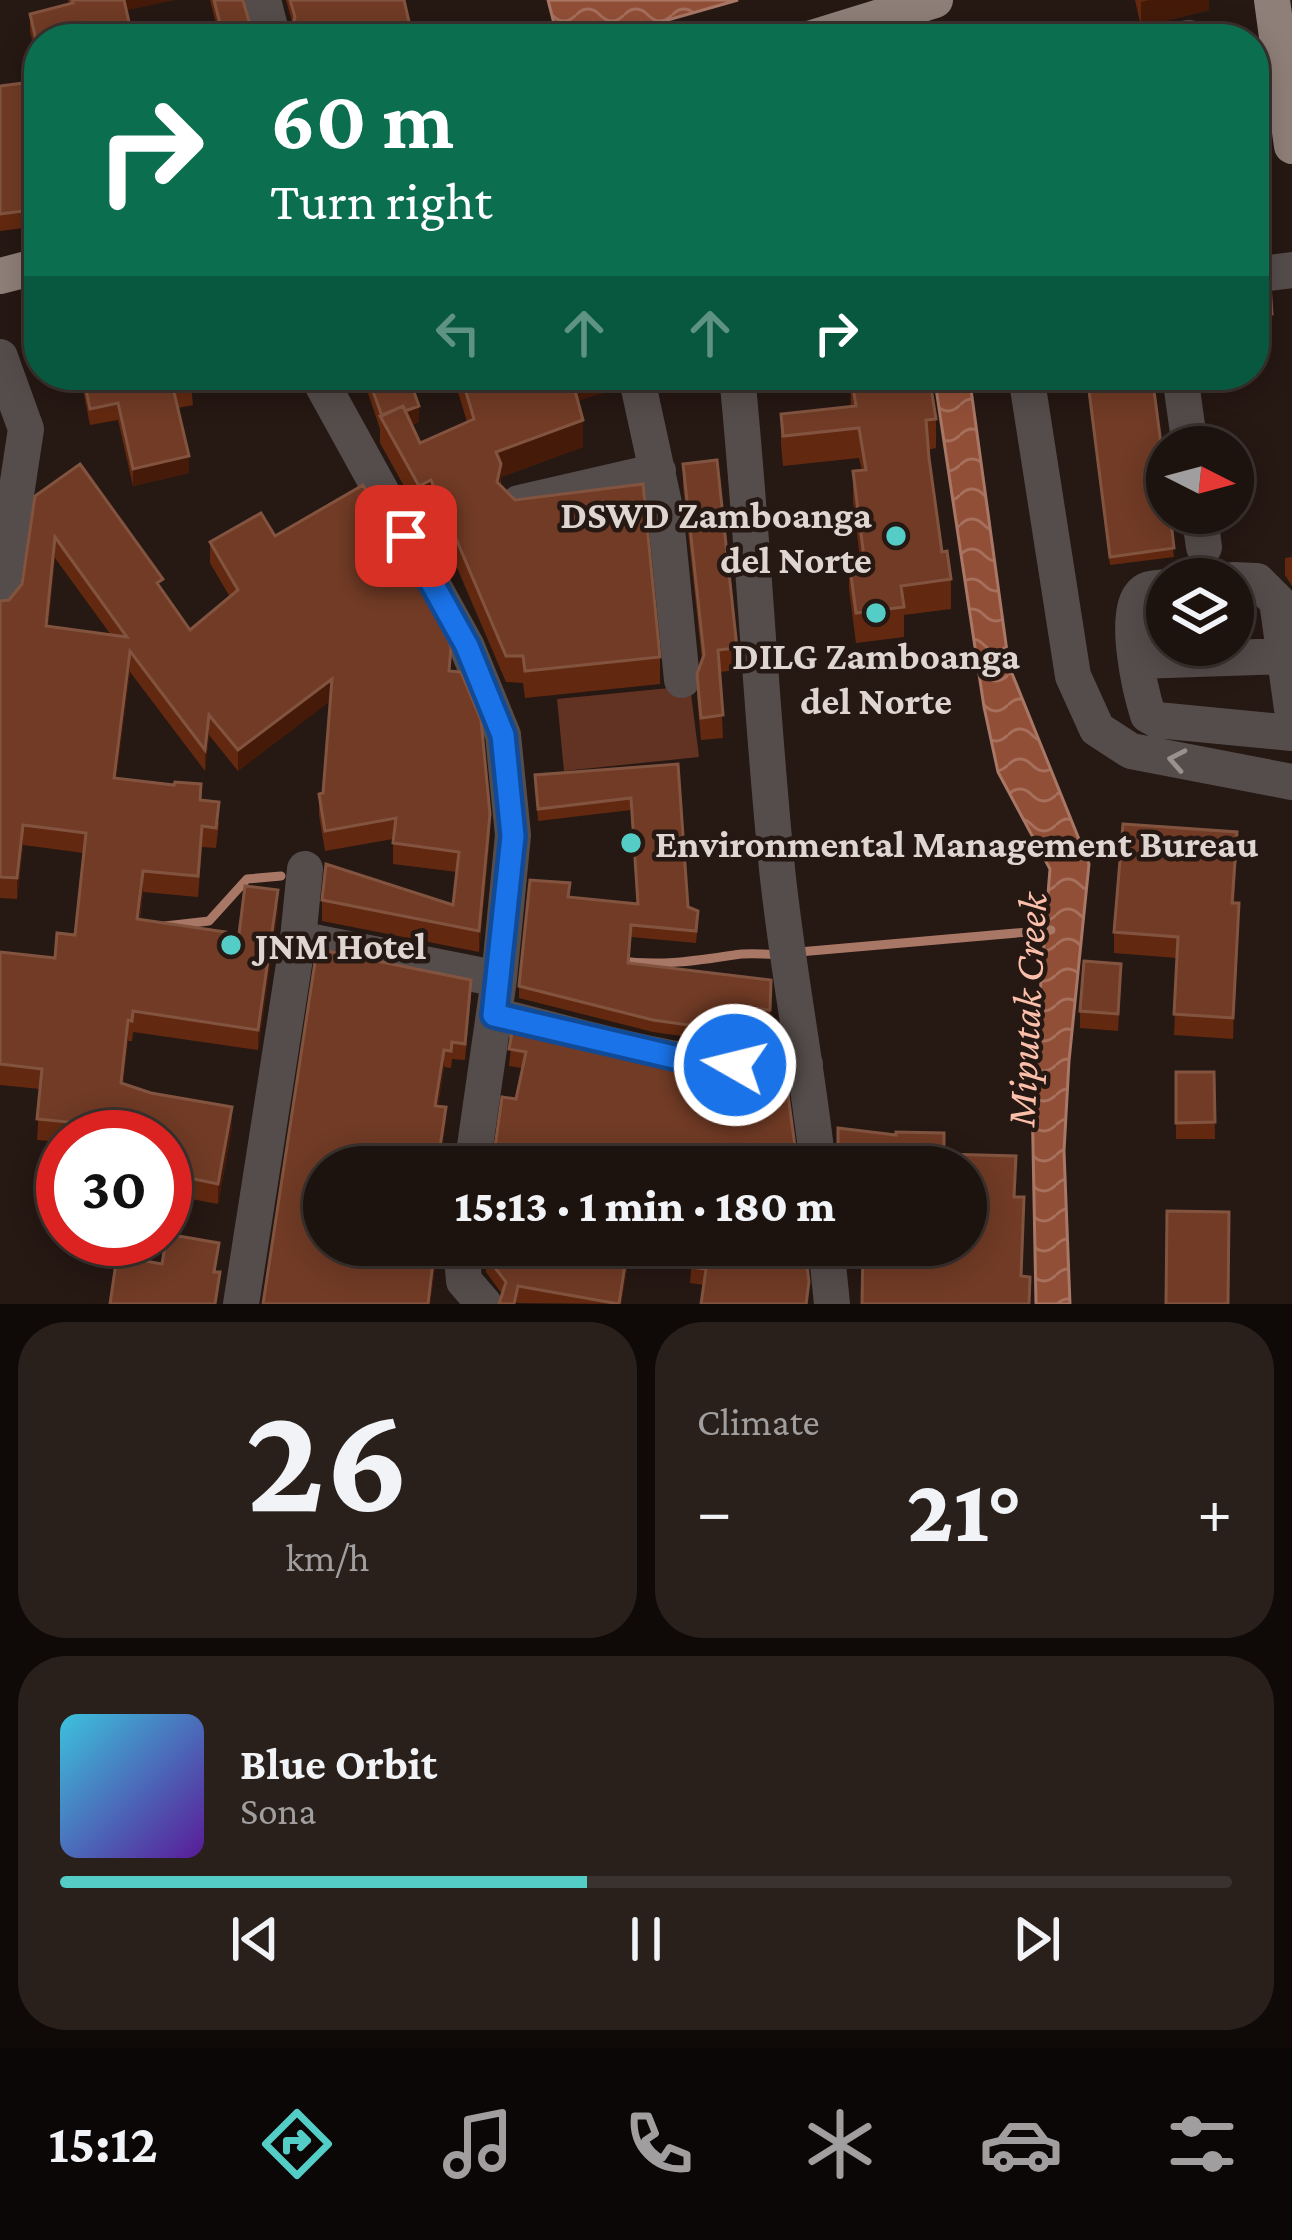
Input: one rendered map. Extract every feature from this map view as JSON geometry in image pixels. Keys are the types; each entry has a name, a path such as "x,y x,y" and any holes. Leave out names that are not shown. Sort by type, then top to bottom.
{"main road":[{"path":"857,24 935,0"},
{"path":"1272,0 1292,146"}],"street":[{"path":"0,357 26,428 0,600"},
{"path":"325,390 467,646 503,735 513,836 475,1146"},
{"path":"639,390 674,573 682,680"},
{"path":"726,390 744,442"},
{"path":"739,390 784,934 815,1146"},
{"path":"1037,390 1073,676 1097,729 1131,751 1292,782"},
{"path":"1182,390 1187,426"},
{"path":"519,503 658,471"},
{"path":"1254,580 1277,601 1292,709"},
{"path":"1146,590 1138,597 1133,618 1148,715 1157,720 1292,734"},
{"path":"1137,661 1284,656"},
{"path":"241,1304 305,869"},
{"path":"298,940 498,982 674,1057 780,1068 805,1064"},
{"path":"463,1266 464,1281 484,1304"},
{"path":"828,1266 832,1304"}],"shaded area":[{"path":"690,686 699,757 564,771 557,699"}],"water":[{"path":"548,0 738,0 654,24 554,24"},
{"path":"936,390 971,390 1009,666 1089,864 1064,1151 1070,1304 1036,1304 1032,1093 1050,869 998,772"}],"building":[{"path":"124,0 129,22 32,24 30,14 73,3"},
{"path":"214,0 243,0 250,24 220,24"},
{"path":"290,0 404,0 410,24 293,24"},
{"path":"24,83 24,211 0,214 0,86"},
{"path":"86,390 184,390 174,392 189,456 133,469 118,403 90,409"},
{"path":"372,390 413,390 419,406 405,411 403,406 382,416"},
{"path":"465,390 575,390 583,420 496,452 501,464 497,482 515,500 643,484 660,657 525,671 523,656 506,656 431,480 419,486 380,416 403,406 420,443 474,419"},
{"path":"853,390 931,390 936,419 926,420 929,458 942,552 947,551 951,579 901,586 904,607 856,613 849,560 864,557 853,471 866,470 859,428 783,436 781,414 856,406"},
{"path":"1089,390 1154,390 1159,426 1146,426 1146,534 1172,534 1174,548 1110,557"},
{"path":"717,460 737,648 718,650 723,715 701,718 697,674 704,655 683,464"},
{"path":"80,464 163,579 157,583 190,630 238,590 210,542 261,513 275,536 363,485 447,636 449,671 461,672 481,720 490,814 479,931 322,900 326,864 453,905 459,852 393,843 396,818 325,831 319,794 323,793 332,679 238,750 209,715 205,750 130,651 114,778 201,784 200,800 219,802 216,828 202,826 198,876 143,871 137,919 239,934 245,886 278,890 258,1030 133,1011 132,1021 128,1020 121,1083 232,1107 218,1184 192,1179 192,1110 38,1110 42,1069 0,1064 0,952 55,958 57,933 75,935 86,833 23,825 17,878 0,877 0,601 9,600 22,584 35,496","holes":["55,537 127,637 46,626"]},
{"path":"678,764 688,907 698,911 696,931 631,925 628,963 771,980 770,1010 751,1008 749,1032 653,1020 519,986 530,880 570,883 568,897 638,904 631,798 538,809 535,775"},
{"path":"1123,824 1237,832 1233,1018 1174,1014 1178,937 1114,932"},
{"path":"317,949 471,980 465,1044 452,1042 451,1051 444,1050 435,1106 446,1107 440,1146 303,1146 303,1266 433,1266 428,1304 263,1304"},
{"path":"1084,961 1121,964 1118,1014 1080,1011"},
{"path":"513,1027 685,1067 785,1072 795,1146 495,1146 502,1097 516,1099 526,1052 509,1049"},
{"path":"1176,1072 1214,1072 1215,1122 1176,1123"},
{"path":"838,1128 896,1135 944,1133 944,1146 838,1146"},
{"path":"987,1155 1016,1156 1014,1197 1024,1197 1021,1276 1030,1277 1029,1304 862,1304 863,1266 987,1266"},
{"path":"1167,1211 1229,1212 1228,1304 1166,1304"},
{"path":"192,1238 219,1243 215,1304 110,1304 116,1266 192,1266"},
{"path":"494,1266 625,1266 619,1304 518,1286 514,1304 499,1304 506,1282"},
{"path":"807,1266 806,1304 701,1304 706,1269 690,1267"}],"waterway":[{"path":"165,926 209,921 247,879 281,876"},
{"name":"Miputak Creek","path":"799,952 1051,930"},
{"path":"620,961 663,963 782,954"}],"place":[{"name":"DSWD Zamboanga del Norte","path":"896,536"},
{"name":"DILG Zamboanga del Norte","path":"876,613"},
{"name":"Environmental Management Bureau","path":"631,843"},
{"name":"JNM Hotel","path":"231,945"}],"route":[{"path":"406,536 467,646 503,735 513,836 494,1015 674,1057 735,1065"}]}
